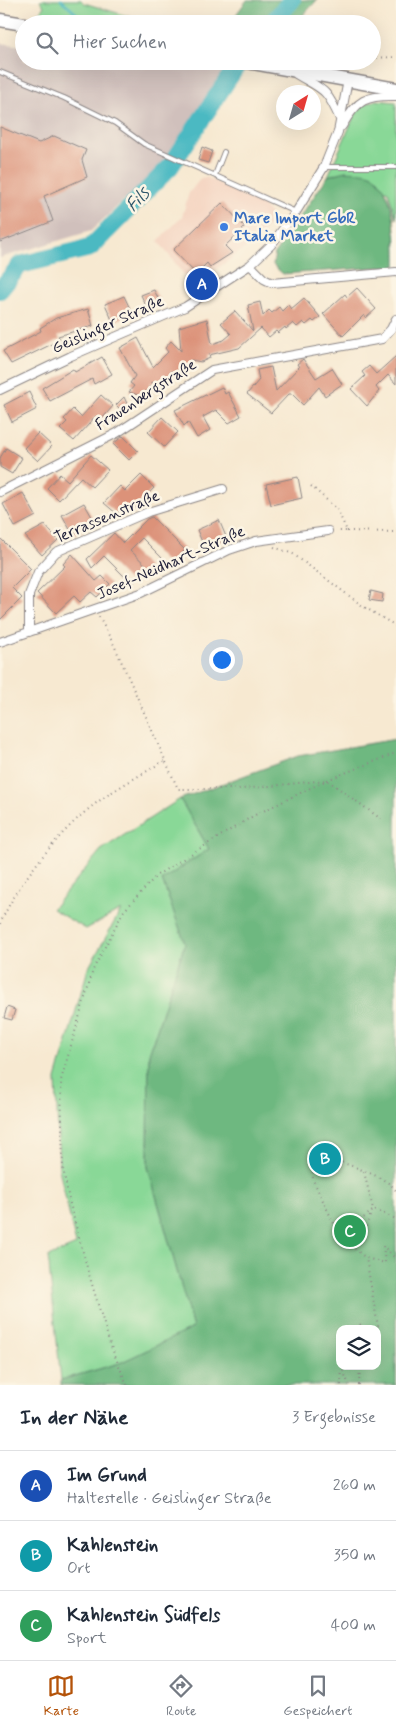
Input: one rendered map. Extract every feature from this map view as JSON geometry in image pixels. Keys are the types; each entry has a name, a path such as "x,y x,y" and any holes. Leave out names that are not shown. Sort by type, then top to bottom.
{"main road":[{"path":"0,20 15,22"},
{"path":"293,70 396,89"}],"street":[{"path":"290,70 320,86 330,97 341,119"},
{"name":"Geislinger Straße","path":"0,390 71,356 185,307 250,264 271,245 296,212 324,167 338,132 348,80"},
{"name":"Geislinger Straße","path":"338,132 350,113 360,102 378,96 396,96"},
{"path":"250,264 264,279 272,283 396,272"},
{"name":"Frauenbergstraße","path":"0,492 117,433 212,370 382,338 391,329 396,320"},
{"name":"Terrassenstraße","path":"29,632 29,594 38,572 56,552 148,512 223,488"},
{"name":"Josef-Neidhart-Straße","path":"0,642 96,611 141,594 229,550 256,540 328,531"}],"lane":[{"path":"0,72 64,98 106,119 144,144 296,212"},
{"path":"215,175 224,152"},
{"path":"324,167 396,167"}],"path":[{"path":"381,58 396,57"},
{"path":"311,486 337,509 347,531"},
{"path":"328,531 396,532"},
{"path":"274,547 293,554 364,607 396,626"},
{"path":"96,611 114,645 178,789 242,788 327,780 381,819"},
{"path":"127,1385 110,1344 88,1271 69,1200 63,1168 61,1080 93,970 123,912 157,875 253,816 327,780 396,753"},
{"path":"0,924 23,884 44,854 94,804 165,761"},
{"path":"328,1156 345,1165 380,1176 396,1191"},
{"path":"312,1157 313,1180 341,1238 366,1258 385,1263 383,1246 396,1259"},
{"path":"334,1165 345,1165"},
{"path":"361,1224 366,1226 374,1209 364,1172"},
{"path":"374,1209 396,1219"},
{"path":"356,1224 374,1209"},
{"path":"366,1258 378,1325"},
{"path":"341,1385 342,1368 349,1385"},
{"path":"360,1370 360,1385"}],"shaded area":[{"path":"0,43 15,45 15,70 227,71 175,152 91,231 0,258"},
{"path":"206,177 262,205 271,214 271,223 255,241 193,286 158,241 182,217 189,193 201,178"}],"green space":[{"path":"40,0 81,0 84,3 124,15 39,14 44,6"},
{"path":"247,0 317,0 303,15 236,15"},
{"path":"376,100 396,102 396,219 388,191 346,171 328,176 353,119 361,106"},
{"path":"346,171 363,172 373,175 381,183 393,217 396,266 283,274 273,265 275,253 328,176"},
{"path":"396,739 396,1385 61,1385 61,1380 120,1363 193,1328 148,1167 149,1054 185,943 162,880 209,849 180,799 298,756"},
{"path":"180,799 209,849 162,880 185,943 149,1054 148,1167 193,1328 120,1363 61,1380 48,1257 76,1245 59,1169 56,1079 88,969 121,910 86,929 52,909 101,850"}],"building":[{"path":"0,127 39,143 54,136 86,150 82,160 87,177 44,196 53,221 0,242"},
{"path":"202,147 212,151 208,163 198,160"},
{"path":"222,203 245,227 225,246 232,253 210,267 207,263 196,274 173,250"},
{"path":"357,288 376,309 366,318 364,315 343,336 323,314 345,294 347,297"},
{"path":"154,290 160,302 147,308 141,295"},
{"path":"124,296 132,313 113,322 105,304"},
{"path":"304,298 320,317 314,322 312,320 306,325 303,322 297,327 293,323 278,333 276,331 269,337 261,328 239,348 209,355 210,358 201,362 191,360 189,370 181,373 171,371 169,382 166,381 160,385 151,382 149,392 146,391 144,397 129,392 134,386 130,383 135,376 120,348 138,338 153,367 168,352 165,348 171,341 181,351 179,327 207,319 212,344 224,340 231,334 221,323 235,311 253,331 248,305 260,302 263,316 269,310 272,313 279,307 282,311 288,305 291,309"},
{"path":"88,309 93,326 58,336 60,339 50,345 11,364 3,351 41,331 40,328 56,318"},
{"path":"396,356 396,384 388,375 376,387 379,391 367,406 351,389 365,376 362,372 369,366 376,374"},
{"path":"102,357 112,374 94,384 92,379 50,401 42,388 73,369 75,372"},
{"path":"303,359 316,378 332,368 342,384 325,396 319,387 303,405 292,394 289,394 271,413 247,394 259,380 257,370 271,367 276,391 299,367 297,364"},
{"path":"222,387 225,394 228,392 241,416 229,423 216,410 203,417 210,430 197,438 188,422 184,426 175,410"},
{"path":"29,392 37,409 12,422 4,405"},
{"path":"101,395 113,406 101,420 96,416 74,441 60,429 67,422 64,419 73,409 81,417"},
{"path":"124,397 129,408 123,412 116,405"},
{"path":"162,417 178,432 164,447 148,432"},
{"path":"38,433 52,446 38,461 24,448"},
{"path":"123,436 138,451 129,460 113,444"},
{"path":"6,448 22,458 12,474 0,467 0,458"},
{"path":"91,455 108,470 92,487 81,477 59,500 47,488 60,474 68,481"},
{"path":"141,475 154,488 132,511 126,505 117,514 104,503 120,486 125,491"},
{"path":"298,477 302,498 271,505 266,484"},
{"path":"23,493 36,516 15,527 3,504"},
{"path":"84,503 95,522 73,535 62,515"},
{"path":"152,517 185,550 170,566 142,538 130,550 148,567 132,584 104,556 92,568 87,559 114,533 123,543 147,519"},
{"path":"219,520 227,539 205,549 197,530"},
{"path":"45,525 58,540 42,555 25,536"},
{"path":"0,538 31,569 12,588 22,598 0,620"},
{"path":"72,554 96,581 102,576 110,584 97,597 91,592 80,602 74,596 56,613 37,593 65,566 63,564"},
{"path":"371,591 383,594 382,602 369,600"},
{"path":"7,1007 15,1010 12,1020 4,1018"}],"waterway":[{"path":"61,0 78,15"},
{"name":"Fils","path":"279,15 292,0"},
{"name":"Fils","path":"0,290 20,265 90,248 170,167 234,70"}],"place":[{"name":"Mare Import GbR Italia Market","path":"224,227"},
{"name":"Im Grund","path":"202,284"},
{"name":"Kahlenstein","path":"325,1159"},
{"name":"Kahlenstein Südfels","path":"350,1231"}]}
